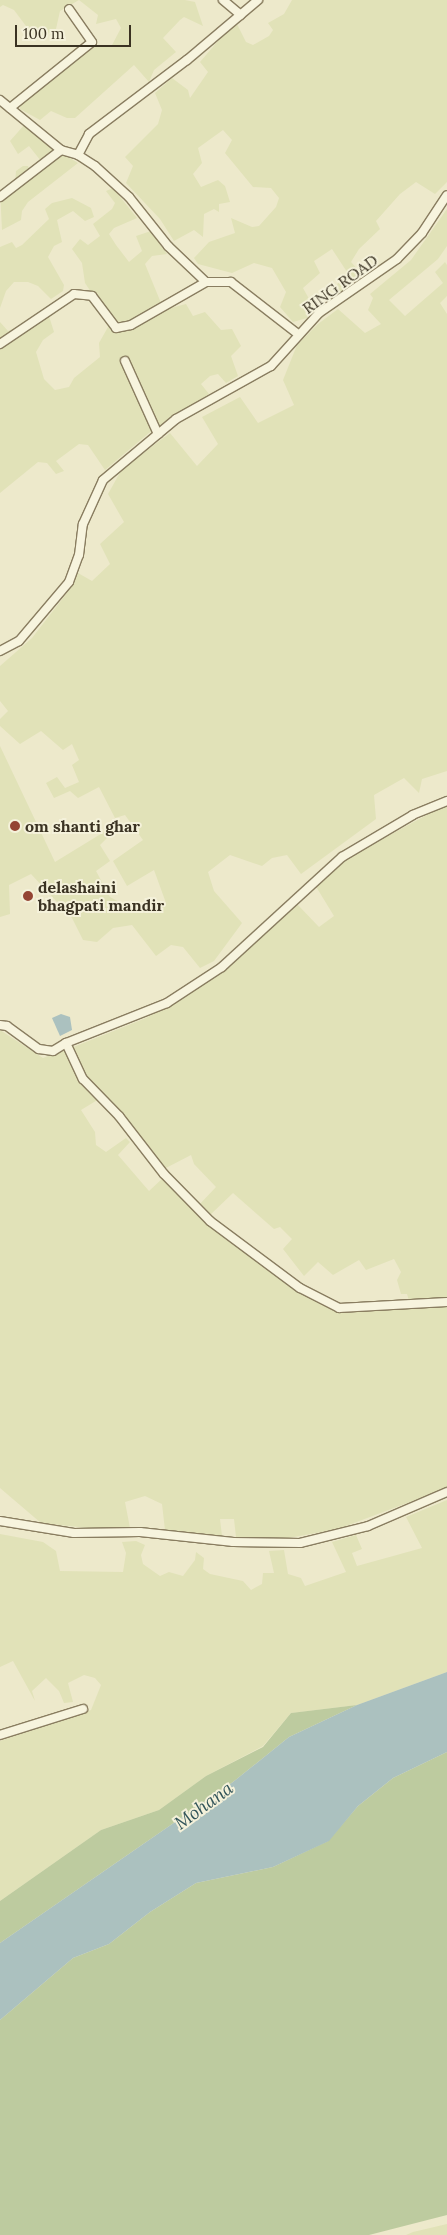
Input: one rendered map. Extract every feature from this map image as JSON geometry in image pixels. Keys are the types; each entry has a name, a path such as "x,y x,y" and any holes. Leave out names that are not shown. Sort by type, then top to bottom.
{"street":[{"path":"223,0 241,15"},
{"path":"78,155 90,134 258,0"},
{"path":"10,108 92,42 69,9"},
{"path":"0,100 60,150 78,155 116,186 190,269 206,282"},
{"path":"0,196 60,150"},
{"name":"RING ROAD","path":"0,651 19,640 69,582 79,555 83,524 103,480 158,434 237,383 271,366 319,313 397,259 422,233 447,195"},
{"path":"0,344 74,294 92,296 116,328 131,326 206,282 231,282 298,334"},
{"path":"125,361 158,434"},
{"path":"0,1025 39,1049 53,1051 66,1043 167,1003 222,967 342,857 413,815 447,801"},
{"path":"66,1043 83,1079 119,1116 164,1174 210,1221 293,1284 339,1308 447,1302"},
{"path":"0,1521 74,1533 140,1532 233,1542 300,1543 368,1526 447,1492"},
{"path":"0,1735 83,1709"}],"green space":[{"path":"0,0 79,0 60,11 56,29 43,37 32,34 14,10 3,5 0,7"},
{"path":"79,0 185,0 195,2 203,26 184,17 180,20 163,38 176,52 154,70 149,82 134,65 75,118 67,118 51,111 40,120 20,109 21,101 94,47 111,47 121,28 116,19 96,24 98,15"},
{"path":"292,0 447,0 447,182 435,194 416,182 400,194 376,221 380,229 359,249 351,262 361,273 342,293 334,296 332,288 349,275 332,249 314,261 320,273 303,288 313,306 307,318 293,322 280,307 286,292 272,268 254,263 232,273 198,264 194,258 209,242 235,233 231,218 252,227 259,226 276,207 279,198 271,188 253,187 225,153 232,140 223,130 198,148 202,163 193,174 201,187 218,180 225,186 230,202 219,204 219,212 214,209 204,214 203,237 194,230 174,241 160,219 126,183 133,166 125,157 158,124 162,110 155,93 172,78 188,90 190,98 208,72 200,62 224,34 237,24 246,42 253,45 269,36 273,30 268,23 284,14"},
{"path":"25,124 44,142 78,163 28,202 22,211 21,220 2,230 0,190 1,192 15,183 16,171 23,166 28,166 31,175 45,166 29,146 18,154 10,141"},
{"path":"113,188 137,218 114,228 109,234 116,245 129,262 142,251 136,236 151,231 167,254 152,256 145,264 161,303 167,309 186,304 193,316 205,312 221,330 232,329 241,346 231,356 238,376 226,383 218,374 210,376 201,384 209,394 149,433 105,470 88,445 79,444 56,461 64,471 56,474 47,463 38,462 0,493 0,322 8,331 48,313 54,332 43,340 36,352 44,379 55,390 69,387 74,378 100,357 99,343 108,327 105,313 85,283 82,263 72,249 80,239 88,245 100,236 93,224 112,209 115,203 106,191"},
{"path":"72,198 91,208 94,217 85,221 73,211 57,220 62,242 54,246 48,257 64,285 63,291 51,299 38,286 28,282 14,282 6,291 0,308 0,247 12,242 16,248 22,245 49,219 45,209 52,203"},
{"path":"447,209 447,246 438,259 389,300 405,316 443,283 435,272 445,262 447,265 447,296 440,303 447,314 447,771 422,779 419,793 404,778 374,795 376,819 301,874 287,855 272,858 262,866 230,855 208,872 214,891 242,923 214,961 200,968 183,947 171,945 156,956 132,925 113,928 97,942 83,940 72,918 31,874 9,885 10,914 0,917 0,746 55,862 104,832 107,838 100,845 110,861 96,871 110,897 138,912 166,903 154,870 127,886 113,861 143,840 125,815 115,818 99,787 78,798 70,791 54,798 46,783 57,777 65,788 79,782 72,765 79,760 72,744 63,750 41,731 20,744 0,726 0,719 8,711 0,701 0,666 32,638 70,589 78,573 92,581 110,564 100,544 124,522 108,494 122,469 170,433 197,466 218,444 202,417 240,397 258,423 294,405 283,380 297,345 318,324 338,309 365,333 381,324 368,310 373,298 370,294 411,260"},
{"path":"447,804 447,1301 410,1304 407,1294 401,1294 397,1280 401,1272 394,1259 366,1270 359,1260 333,1275 318,1262 304,1276 283,1249 292,1239 280,1227 274,1229 233,1193 209,1216 198,1206 216,1187 194,1164 191,1155 164,1169 145,1143 132,1133 83,1074 71,1048 146,1018 190,994 297,904 319,927 334,916 315,885 351,856"},
{"path":"0,1030 43,1058 64,1050 80,1078 99,1099 81,1110 95,1132 96,1145 106,1152 126,1138 130,1142 118,1155 149,1191 164,1177 274,1272 315,1300 348,1313 373,1306 447,1303 447,1488 338,1529 283,1539 236,1537 234,1519 220,1519 222,1536 165,1530 162,1504 145,1496 125,1502 130,1528 88,1528 41,1523 0,1488"},
{"path":"447,1500 447,1672 357,1705 291,1713 263,1746 206,1776 159,1810 101,1830 0,1901 0,1741 91,1710 101,1685 95,1678 84,1675 68,1683 73,1702 64,1703 59,1691 46,1678 32,1691 35,1701 13,1661 0,1667 0,1534 43,1542 56,1551 60,1571 123,1572 126,1553 122,1542 136,1541 145,1545 141,1555 143,1564 160,1576 169,1572 183,1576 195,1560 196,1552 204,1558 203,1569 210,1574 243,1581 251,1590 262,1584 263,1573 274,1573 269,1551 284,1550 288,1574 301,1578 305,1586 346,1572 332,1542 356,1535 362,1549 352,1553 357,1566 422,1548 406,1517"},
{"path":"357,1705 289,1737 233,1782 0,1943 0,1901 101,1830 159,1810 206,1776 263,1747 291,1713"},
{"path":"447,1752 447,2215 369,2235 0,2235 0,2020 73,1958 109,1944 150,1912 196,1883 273,1867 328,1841 358,1806 393,1778"},
{"path":"447,2224 447,2235 406,2235 413,2232"}],"water":[{"path":"61,1014 70,1017 72,1030 60,1036 52,1018"},
{"name":"Mohana","path":"447,1672 447,1752 393,1778 358,1806 329,1841 273,1867 196,1883 150,1912 109,1944 73,1958 0,2020 0,1943 233,1782 289,1737 357,1705"}],"place":[{"name":"om shanti ghar","path":"15,826"},
{"name":"delashaini bhagpati mandir","path":"28,896"}]}
